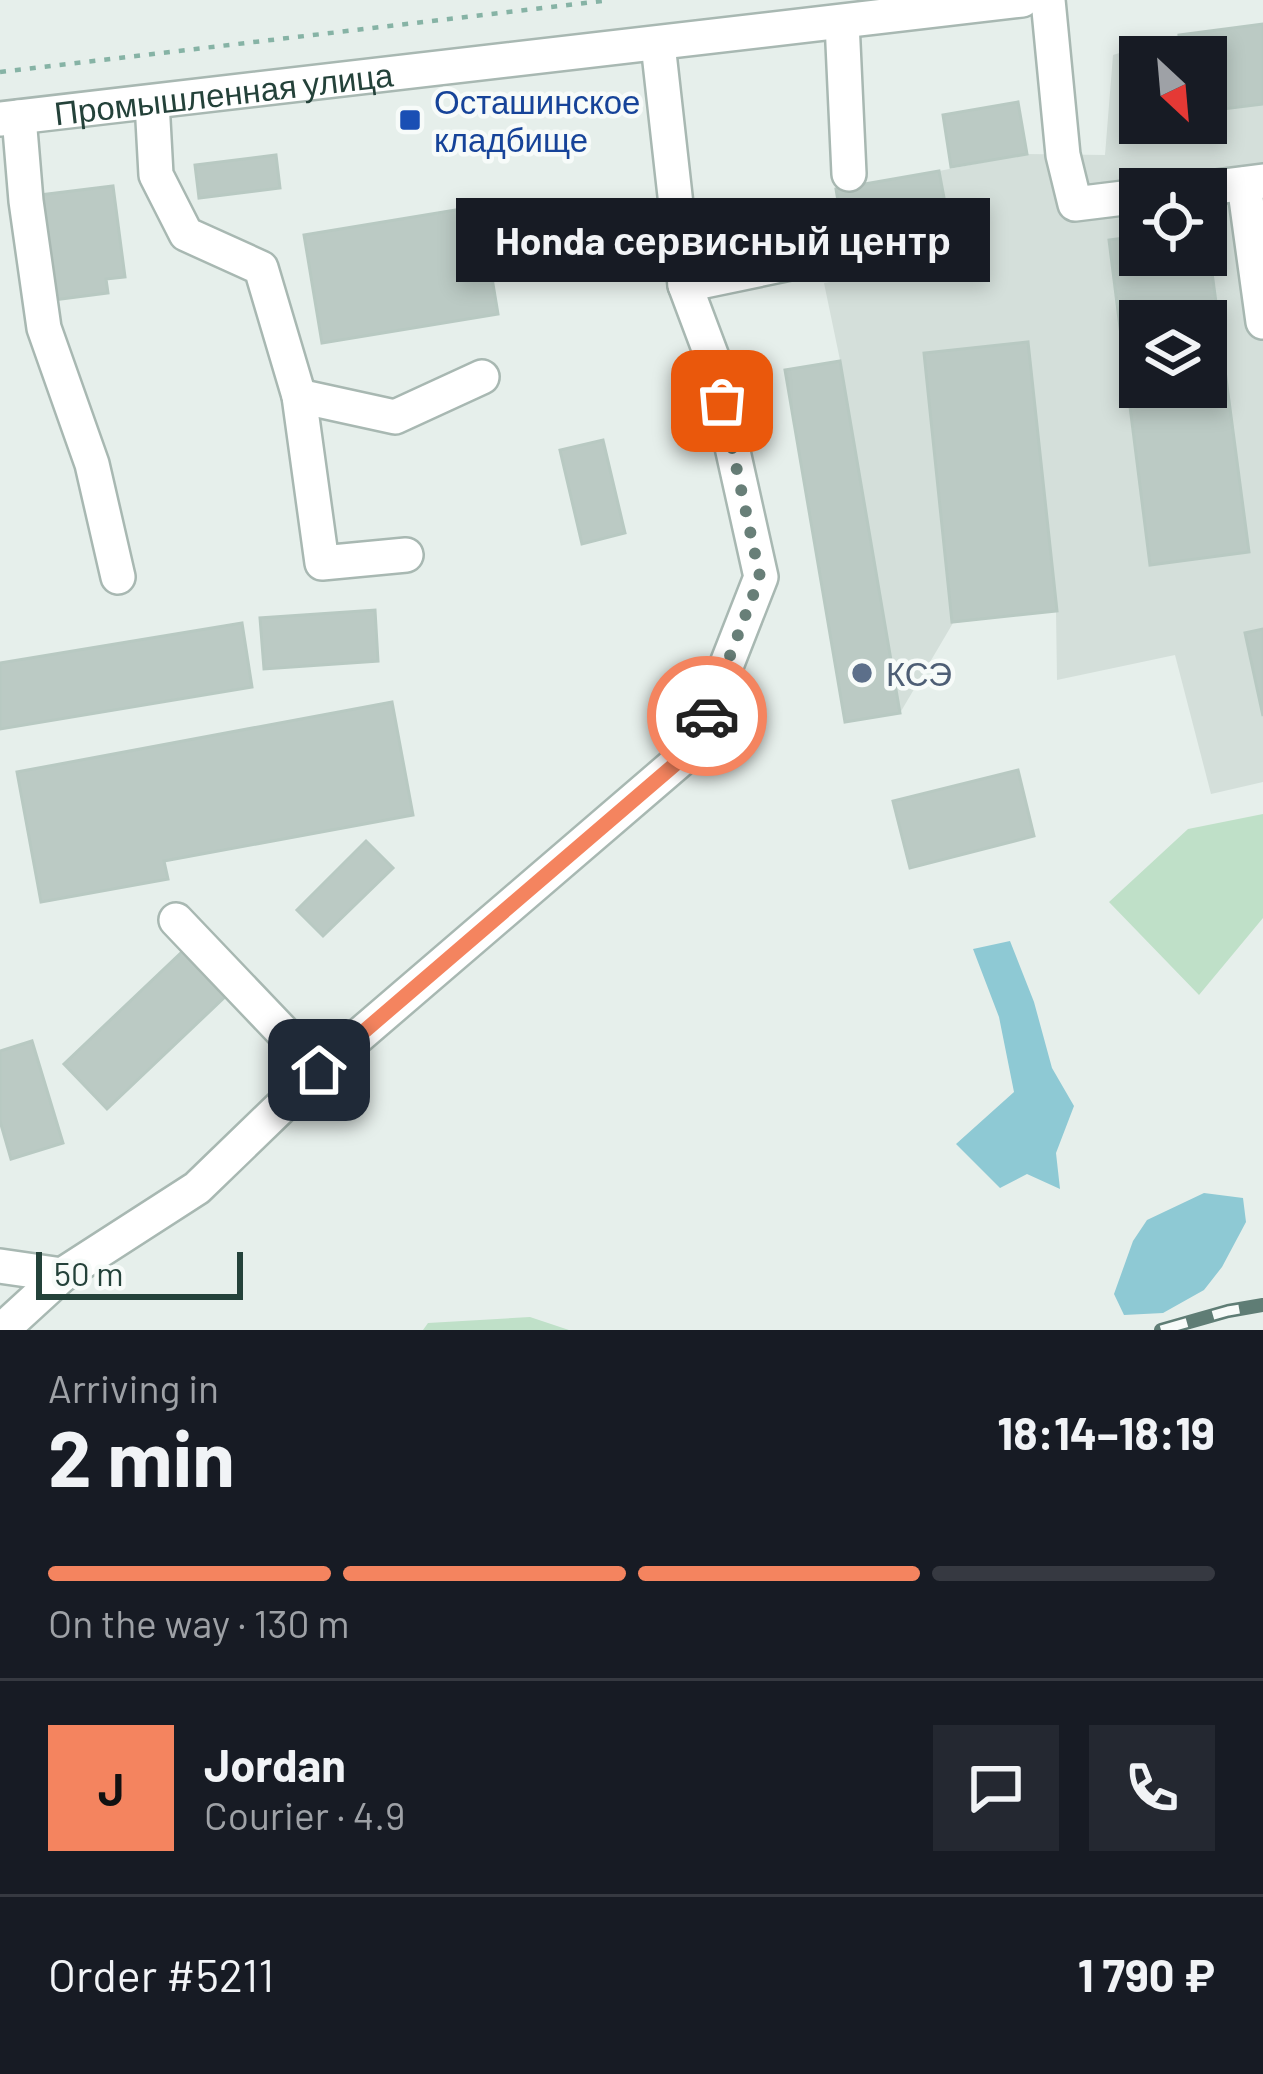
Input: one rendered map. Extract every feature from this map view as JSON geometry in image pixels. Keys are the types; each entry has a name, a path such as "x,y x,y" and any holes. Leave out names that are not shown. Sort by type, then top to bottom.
{"street":[{"name":"Промышленная улица","path":"10,118 1022,0"},
{"path":"1048,0 1063,154 1075,204 1119,199"},
{"path":"842,22 849,174"},
{"path":"2,1330 62,1275 197,1189 319,1070 694,748 760,577 712,357 685,284 658,44"},
{"path":"152,102 156,175 186,234 261,268 299,396 322,563 406,555"},
{"path":"10,118 44,328 92,464 118,577"},
{"path":"1254,183 1263,322"},
{"path":"685,284 853,250"},
{"path":"299,396 395,417 482,376"},
{"path":"176,920 319,1070"},
{"path":"0,1266 62,1275"}],"path":[{"path":"0,72 610,0"}],"shaded area":[{"path":"1263,24 1263,782 1211,794 1175,655 1057,680 1056,611 953,623 900,713 785,370 840,360 824,283 949,264 948,219 939,171 1027,154 1105,155 1113,55 1119,53 1119,144 1227,144 1227,36 1176,36"}],"green space":[{"path":"1263,814 1263,918 1199,995 1109,902 1188,829"},
{"path":"530,1317 569,1330 423,1330 428,1323"}],"water":[{"path":"1010,941 1034,1002 1052,1068 1074,1106 1056,1153 1060,1189 1027,1174 1000,1188 956,1144 1014,1092 999,1017 973,949"},
{"path":"1204,1193 1243,1198 1246,1222 1222,1267 1204,1290 1163,1313 1124,1315 1114,1294 1133,1241 1147,1220"}],"building":[{"path":"1263,24 1263,104 1227,108 1227,36 1179,35"},
{"path":"1018,102 1027,154 951,167 943,115"},
{"path":"276,155 280,188 199,198 195,165"},
{"path":"939,171 948,219 844,238 836,189"},
{"path":"113,186 125,277 106,279 108,293 53,300 39,195"},
{"path":"480,206 498,314 322,343 304,235"},
{"path":"1119,239 1119,276 1212,276 1216,300 1119,300 1119,319 1109,240"},
{"path":"1028,342 1057,611 952,622 924,353"},
{"path":"840,361 900,713 845,722 785,370"},
{"path":"1227,386 1249,552 1150,565 1130,408 1227,408"},
{"path":"603,440 625,533 582,544 560,450"},
{"path":"375,610 378,661 264,669 260,618"},
{"path":"242,623 252,687 0,729 0,663"},
{"path":"1263,629 1263,716 1245,633"},
{"path":"392,702 413,815 164,861 168,879 41,902 17,772"},
{"path":"1018,770 1034,836 910,868 893,801"},
{"path":"366,841 393,868 323,936 297,910"},
{"path":"186,948 229,993 107,1109 64,1064"},
{"path":"32,1041 63,1143 11,1159 0,1121 0,1051"}],"railway":[{"path":"1161,1330 1263,1305"}],"way so far":[{"path":"707,716 760,577 722,401"}],"place":[{"name":"Осташинское кладбище","path":"410,120"},
{"name":"Honda сервисный центр","path":"722,401"},
{"name":"КСЭ","path":"862,673"}],"route":[{"path":"319,1070 694,748 707,716"}]}
